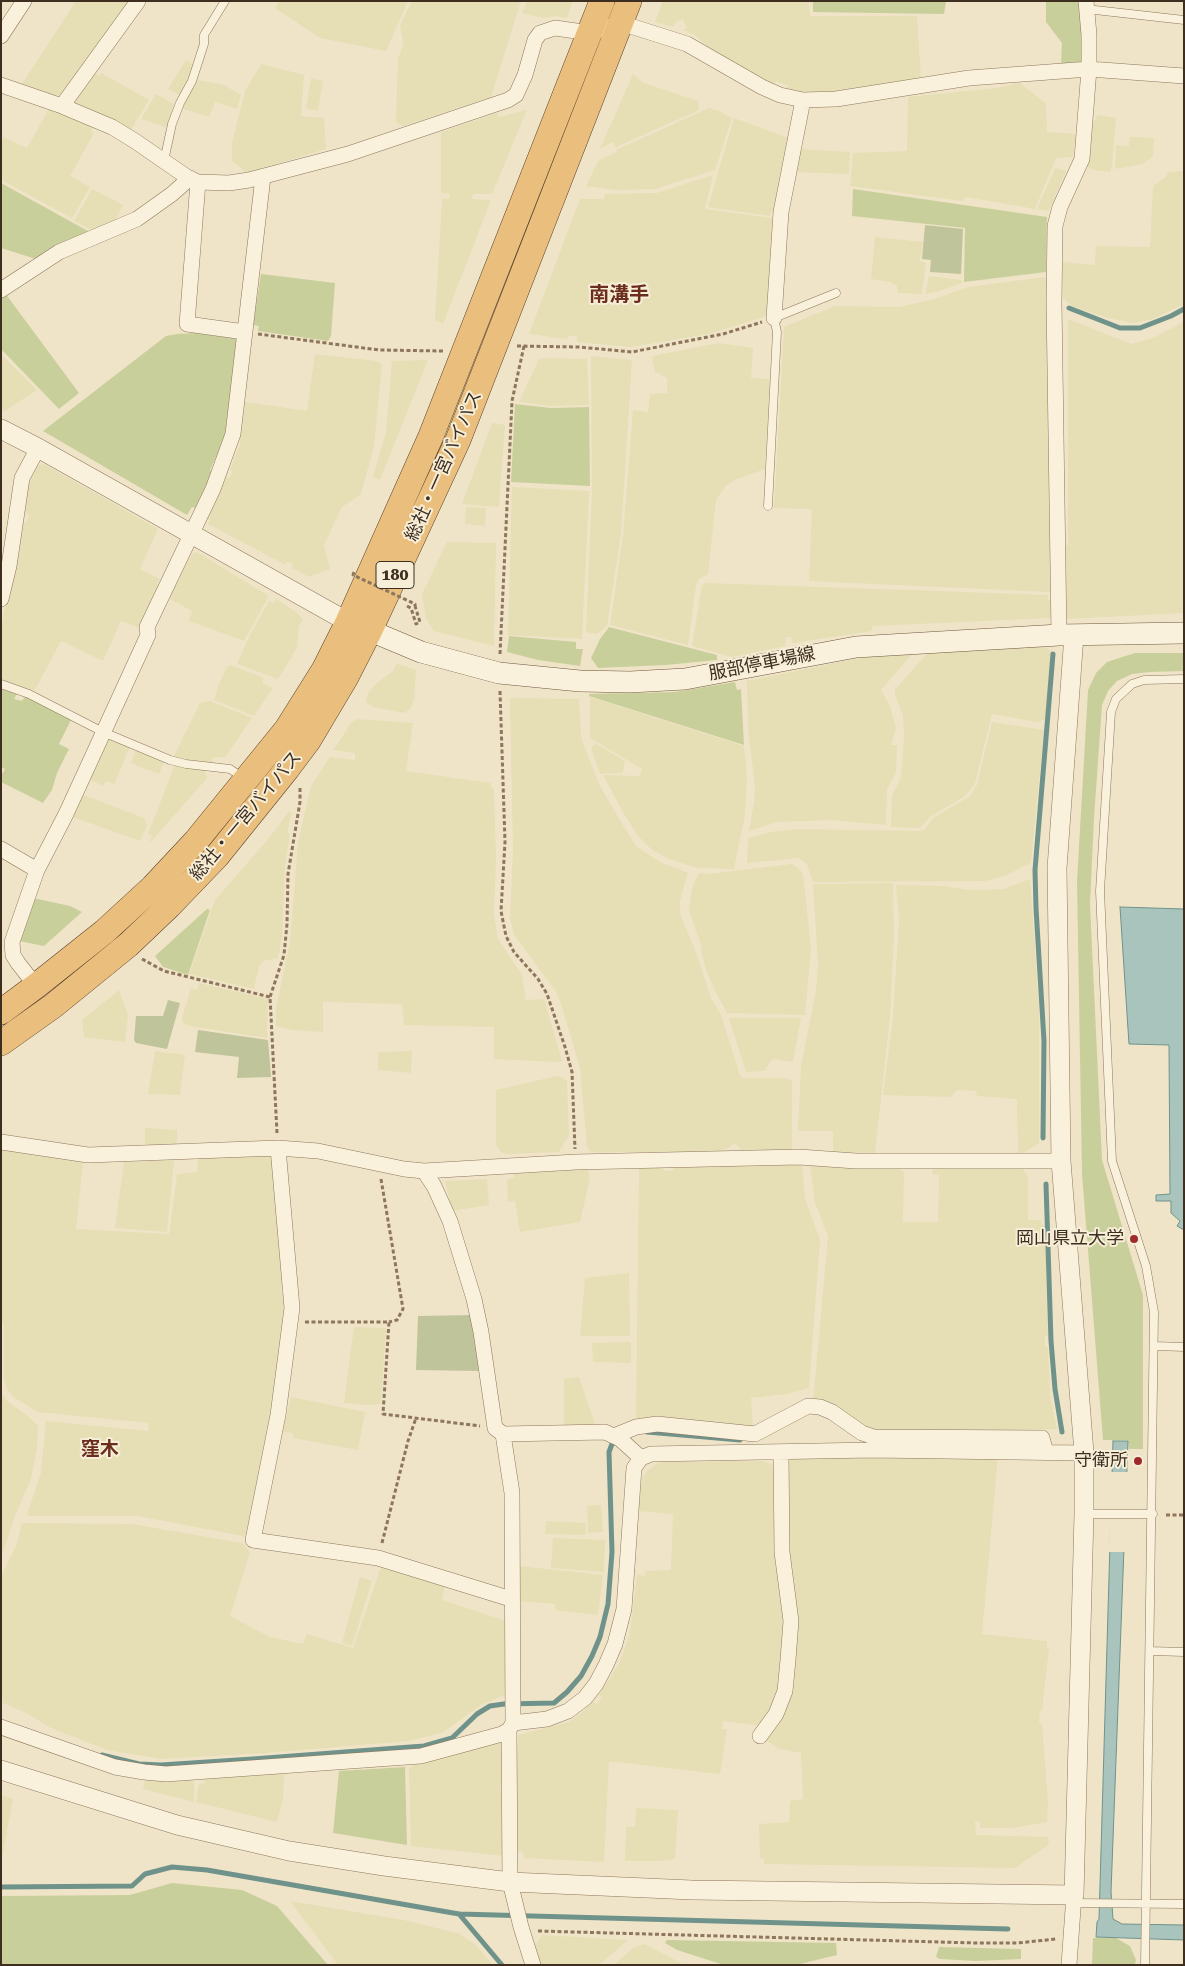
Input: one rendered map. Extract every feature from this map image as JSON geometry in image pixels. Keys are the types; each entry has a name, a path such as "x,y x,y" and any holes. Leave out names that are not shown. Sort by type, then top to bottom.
{"highway":[{"name":"総社・一宮バイパス","path":"1,1043 53,1006 128,945 169,906 216,856 287,769 308,741 346,677 359,627 431,436 602,1"},
{"name":"総社・一宮バイパス","path":"1,1012 104,932 153,887 196,841 287,729 324,670 359,627 458,440 625,12"}],"main road":[{"name":"服部停車場線","path":"359,627 421,652 499,673 580,681 630,682 685,679 856,647 1067,635 1184,633"}],"street":[{"path":"1,36 24,1"},
{"path":"62,106 138,1"},
{"path":"1069,1965 1074,1899 1084,1453 1062,1161 1057,868 1067,635 1054,302 1055,226 1060,207 1082,159 1089,69 1086,5"},
{"path":"1,85 62,106 112,127 194,180 229,183 262,177 348,154 508,100 516,95 540,33 554,28 590,33 625,12 687,44 762,88 780,95 804,100 836,99 970,78 1089,69 1184,76"},
{"path":"774,318 782,212 804,100"},
{"path":"36,986 13,955 12,942 37,870 148,635 147,627 212,489 234,434 262,177"},
{"path":"1,290 59,252 137,219 194,180"},
{"path":"194,180 187,324 245,332"},
{"path":"1,429 359,627"},
{"path":"1,598 9,566 22,478 38,448"},
{"path":"1,849 37,870"},
{"path":"1,1142 88,1155 278,1148 318,1151 424,1171 576,1162 799,1157 856,1161 1062,1161"},
{"path":"278,1148 292,1308 273,1443 252,1540 378,1558 512,1599"},
{"path":"424,1171 434,1186 450,1222 474,1299 512,1493 513,1704 511,1727 510,1882 521,1930 533,1965"},
{"path":"620,1439 636,1427 657,1424 755,1434 808,1406 820,1407 832,1412 874,1443"},
{"path":"499,1431 605,1432 620,1439 641,1458"},
{"path":"1,1727 115,1767 166,1774 414,1757 474,1742 511,1727 547,1719 568,1710 585,1698 596,1684 615,1644 624,1609 634,1468 641,1458 651,1454 781,1453 874,1443 1084,1453"},
{"path":"760,1736 776,1714 785,1692 791,1620 780,1522 781,1453"},
{"path":"1,1770 168,1822 290,1851 510,1882 692,1890 1074,1899"}],"lane":[{"path":"164,161 172,124 180,103 192,81 204,44 204,36 225,1"},
{"path":"1086,5 1184,20"},
{"path":"768,506 777,332 774,318 836,293"},
{"path":"1145,1965 1154,1312 1146,1266 1112,1161 1100,891 1111,712 1116,699 1132,684 1144,680 1184,679"},
{"path":"1,684 29,694 103,732 170,760 186,764 230,769 246,780"},
{"path":"1155,1346 1184,1347"},
{"path":"1084,1514 1152,1514"},
{"path":"1150,1651 1184,1652"},
{"path":"1074,1899 1099,1903 1184,1904"}],"path":[{"path":"496,342 524,346 579,347 632,352 723,334 774,318"},
{"path":"245,332 379,350 465,352"},
{"path":"524,346 512,401 499,673 505,842 501,911 506,936 514,952 538,979 547,994 565,1048 572,1072 576,1162"},
{"path":"354,572 353,574 415,604 420,622 416,624 409,607"},
{"path":"278,1148 270,997 284,955 288,874 300,802 300,786 287,769"},
{"path":"128,945 142,959 164,971 270,997"},
{"path":"290,1322 389,1322 397,1320 404,1309 378,1163"},
{"path":"389,1322 384,1414 499,1431"},
{"path":"378,1558 408,1440 416,1418"},
{"path":"1166,1515 1184,1515"},
{"path":"521,1930 976,1943 1017,1943 1071,1935"}],"shaded area":[{"path":"76,1 130,1 62,94 56,96 22,84"},
{"path":"279,1 408,1 386,51 320,38 275,8"},
{"path":"412,1 521,1 491,97 403,126 396,122 398,59 403,44 400,25"},
{"path":"527,1 573,1 567,18 555,16 543,18 522,13"},
{"path":"663,1 809,1 810,16 917,16 921,79 806,95 786,90 788,86 776,81 773,87 714,53 695,35 683,30 687,28 683,19 677,21 673,27 655,22"},
{"path":"186,60 194,65 191,77 180,95 168,89"},
{"path":"261,64 304,75 301,116 324,118 326,149 247,173 232,161 232,143 245,91"},
{"path":"91,71 99,76 101,73 149,100 130,131 74,102 75,95"},
{"path":"633,74 644,83 698,101 699,110 616,147 612,142 600,149"},
{"path":"311,78 323,81 318,111 306,109"},
{"path":"198,80 224,85 241,95 237,109 215,102 209,117 181,108"},
{"path":"1020,83 1046,104 1047,132 1076,134 1073,157 1056,158 1035,209 966,197 962,201 850,186 853,153 907,151 908,97 997,88"},
{"path":"156,94 174,104 168,128 141,119"},
{"path":"709,108 732,118 715,170 655,189 615,190 586,186 598,161 617,152 616,150"},
{"path":"49,109 94,126 91,131 94,133 70,176 90,187 72,218 1,180 1,142 3,137 27,148"},
{"path":"527,110 492,194 474,194 471,199 491,200 443,324 435,320 442,199 450,199 449,193 441,193 441,132 497,113 499,117"},
{"path":"1097,115 1116,118 1110,172 1092,170 1086,165 1091,120 1096,120"},
{"path":"734,118 791,139 774,212 771,212 770,216 708,207"},
{"path":"1130,137 1154,138 1153,156 1143,164 1115,169 1116,145 1129,146"},
{"path":"800,149 850,152 849,174 794,172"},
{"path":"1055,168 1066,171 1049,211 1037,209"},
{"path":"1184,171 1184,304 1153,319 1133,323 1108,318 1072,306 1063,298 1062,262 1095,265 1096,246 1150,247 1153,186 1166,177 1168,172"},
{"path":"713,175 705,209 772,218 770,312 767,312 767,316 709,334 631,347 577,342 577,336 569,336 567,339 529,334 580,199 604,199 605,194 657,193"},
{"path":"92,189 123,205 110,230 99,234 74,221"},
{"path":"875,237 923,242 920,261 926,263 922,294 898,293 897,286 890,282 871,279"},
{"path":"929,276 962,280 962,283 925,294"},
{"path":"1045,277 1046,282 1050,282 1050,592 809,581 812,509 774,508 784,327 835,306 899,307 935,299 968,287"},
{"path":"1068,319 1132,344 1153,338 1184,322 1184,613 1067,619 1065,546 1068,545"},
{"path":"719,343 753,348 751,378 770,379 765,469 726,485 716,500 708,574 699,579 696,585 688,645 610,625 623,535 633,410 648,412 650,394 667,393 667,378 655,372 652,356"},
{"path":"1,354 37,390 5,411 1,409"},
{"path":"315,354 377,361 382,365 374,446 361,494 342,507 324,545 330,569 309,577 291,568 293,564 287,562 284,564 208,524 210,520 207,519 226,477 229,478 233,471 230,470 240,444 245,402 307,411"},
{"path":"591,356 632,360 621,534 607,626 597,634 586,632 592,492"},
{"path":"539,359 587,359 589,405 550,406 519,402"},
{"path":"428,360 380,480 373,477 386,432 392,361"},
{"path":"492,423 505,425 499,507 462,504"},
{"path":"44,464 158,529 140,569 160,579 157,584 161,586 141,629 121,621 103,661 61,641 36,688 31,692 1,680 1,627 22,521 26,523 29,515 23,512 28,486 38,465"},
{"path":"512,487 589,491 582,639 508,635"},
{"path":"466,507 486,508 485,526 465,524"},
{"path":"447,542 496,543 494,646 434,631 426,619 422,594"},
{"path":"197,552 269,596 244,641 189,621 192,611 168,598 192,554"},
{"path":"706,583 1048,595 1048,600 1052,600 1051,618 872,626 872,631 792,643 792,637 786,637 785,646 732,657 692,646 702,585"},
{"path":"276,599 303,619 299,626 297,648 278,679 237,664 250,635 269,601 274,603"},
{"path":"1041,645 1051,651 1046,719 1038,722 992,714 975,783 964,797 931,816 920,828 891,827 892,795 901,777 904,737 903,715 895,695 895,690 930,650"},
{"path":"915,651 881,690 890,706 896,728 891,745 897,745 896,773 887,789 886,825 832,820 777,822 749,831 755,786 748,729 747,681 859,658"},
{"path":"397,663 416,670 414,700 410,709 404,713 373,707 366,702 368,693 378,682 393,671"},
{"path":"231,665 264,678 262,683 273,688 254,716 214,700 227,667"},
{"path":"590,697 744,746 747,778 745,815 734,869 697,868 669,859 652,850 639,837 625,816 603,775 640,776 642,769 590,738"},
{"path":"510,698 579,699 581,737 599,784 619,819 637,847 662,863 688,873 680,900 680,914 696,952 711,998 721,1015 740,1075 743,1078 786,1078 792,1081 792,1152 743,1152 735,1143 717,1152 591,1152 587,1147 580,1068 561,1004 555,990 514,935 510,917 513,851"},
{"path":"210,701 252,718 225,757 212,758 212,763 187,763 172,760 200,703"},
{"path":"357,719 413,723 406,771 491,783 491,787 494,789 496,858 494,914 498,939 522,975 526,1000 544,999 562,1061 494,1059 494,1027 404,1025 402,1004 323,1002 323,1032 292,1030 276,1026 276,1008 290,942 298,843 311,786 330,757 355,760 355,753 333,750 352,722"},
{"path":"992,722 1044,730 1031,863 1005,876 986,881 813,882 807,864 799,858 747,863 748,838 771,832 797,829 920,831 925,829 933,818 970,796 977,785"},
{"path":"107,736 130,747 114,784 106,781 104,786 88,779"},
{"path":"595,743 625,761 623,773 600,774 591,749"},
{"path":"137,748 165,759 159,774 131,763"},
{"path":"175,765 204,769 207,778 149,844 152,836 148,834"},
{"path":"83,795 144,818 147,826 140,841 73,817"},
{"path":"289,811 292,813 287,833 290,834 285,865 282,937 278,958 263,961 259,966 254,989 189,974 215,900 270,837"},
{"path":"792,864 803,874 811,949 805,1015 727,1013 706,970 701,951 702,947 689,911 692,888 699,873 709,874"},
{"path":"1030,879 1039,1006 1039,1143 1018,1156 1017,1099 977,1096 976,1091 957,1090 951,1097 883,1095 893,1016 899,920 896,885 945,886 969,890 986,890 1003,889"},
{"path":"893,883 894,937 890,1017 875,1153 833,1152 833,1131 798,1131 801,1066 816,991 818,964 813,884"},
{"path":"199,983 268,999 267,1038 189,1026 183,1023 182,1018 191,988 197,990"},
{"path":"119,990 128,1015 125,1042 84,1037 82,1020"},
{"path":"729,1018 801,1018 793,1062 772,1059 765,1071 746,1072"},
{"path":"155,1051 185,1055 180,1095 148,1094"},
{"path":"412,1051 411,1073 378,1070 378,1052"},
{"path":"557,1076 564,1078 567,1082 569,1135 559,1152 507,1154 501,1152 496,1145 496,1090"},
{"path":"145,1128 177,1130 175,1146 150,1147 145,1143"},
{"path":"1,1148 83,1162 76,1229 169,1234 177,1174 197,1172 198,1157 272,1156 284,1287 281,1288 281,1294 286,1294 274,1397 248,1533 243,1536 138,1516 30,1516 27,1514 41,1473 46,1421 148,1431 149,1423 38,1412 13,1397 6,1388 4,1377 4,1326 1,1318"},
{"path":"174,1160 167,1232 115,1228 124,1162"},
{"path":"802,1165 805,1199 820,1240 809,1388 786,1394 751,1398 753,1430 676,1420 636,1418 639,1168 662,1166 664,1171 673,1170 674,1166"},
{"path":"810,1166 901,1169 904,1173 903,1222 938,1222 939,1175 932,1174 933,1168 1023,1169 1028,1177 1028,1220 1041,1220 1041,1225 1045,1225 1048,1336 1045,1336 1045,1347 1048,1347 1050,1394 1057,1429 941,1432 881,1431 867,1428 813,1402 828,1236 815,1203"},
{"path":"587,1169 590,1178 580,1222 520,1232 515,1201 508,1202 507,1179 514,1178 514,1172"},
{"path":"487,1179 489,1205 452,1211 445,1181"},
{"path":"629,1273 630,1336 580,1336 585,1278"},
{"path":"354,1327 386,1328 381,1404 344,1403"},
{"path":"631,1342 631,1363 593,1362 592,1343"},
{"path":"579,1377 596,1427 564,1427 564,1379"},
{"path":"1,1393 7,1401 38,1426 37,1448 31,1479 15,1516 1,1558"},
{"path":"291,1397 365,1412 358,1450 293,1438 293,1433 283,1432"},
{"path":"998,1456 982,1634 1047,1641 1047,1648 1049,1648 1039,1723 1042,1724 1048,1802 1047,1822 1012,1828 980,1828 980,1822 975,1821 976,1835 1048,1837 1047,1846 1015,1868 764,1864 764,1859 760,1858 759,1824 789,1822 790,1801 803,1799 801,1753 780,1749 764,1739 789,1702 793,1676 787,1549 787,1465 792,1457"},
{"path":"763,1461 775,1466 774,1530 785,1625 777,1699 761,1726 723,1721 722,1729 727,1729 720,1774 609,1762 604,1862 524,1858 523,1852 516,1851 518,1735 569,1722 592,1702 597,1704 602,1697 599,1695 620,1662 630,1632 637,1575 645,1576 645,1571 671,1570 673,1514 638,1511 642,1479 647,1471 658,1463"},
{"path":"601,1505 603,1532 588,1533 587,1506"},
{"path":"546,1521 586,1523 585,1535 545,1534"},
{"path":"22,1523 132,1524 242,1543 250,1552 230,1616 270,1637 303,1644 307,1634 353,1648 382,1564 445,1584 442,1600 506,1621 507,1694 481,1705 442,1733 408,1741 265,1753 162,1759 107,1750 51,1728 28,1714 1,1702 1,1577 16,1546"},
{"path":"553,1538 605,1540 604,1572 551,1568"},
{"path":"518,1566 603,1575 598,1615 555,1610 555,1604 517,1601"},
{"path":"360,1577 372,1581 352,1646 342,1643"},
{"path":"499,1742 506,1745 504,1785 500,1786 501,1795 504,1795 505,1856 411,1846 409,1769 414,1764"},
{"path":"284,1773 283,1799 277,1822 196,1802 199,1784 205,1783 204,1779"},
{"path":"146,1776 194,1776 194,1802 143,1789"},
{"path":"1,1795 13,1799 1,1864"},
{"path":"636,1808 678,1810 675,1859 625,1861 626,1827 635,1827"},
{"path":"290,1901 409,1921 460,1934 476,1945 493,1965 338,1965"},
{"path":"542,1935 628,1940 599,1965 539,1965 535,1945"},
{"path":"645,1944 684,1965 614,1965 634,1947"}],"green space":[{"path":"813,1 946,1 944,14 813,12"},
{"path":"1046,1 1081,1 1084,63 1061,65 1062,43 1046,22"},
{"path":"1,183 95,235 39,260 1,248"},
{"path":"853,189 1047,217 1046,272 964,282 965,228 852,216"},
{"path":"925,225 963,229 961,274 930,272 931,260 922,259"},
{"path":"261,274 335,283 331,336 328,341 258,331 259,326 253,325"},
{"path":"5,293 79,393 59,409 1,349 1,294"},
{"path":"196,333 238,339 225,437 210,470 213,472 195,508 192,507 187,515 43,431 166,336"},
{"path":"515,404 551,408 589,407 590,486 511,482"},
{"path":"609,627 717,655 717,660 666,665 598,668 591,658 600,639"},
{"path":"509,636 576,642 576,649 583,649 580,666 538,660 507,652"},
{"path":"1135,653 1184,653 1184,671 1132,674 1117,681 1108,691 1102,705 1094,818 1090,904 1102,1160 1143,1295 1143,1449 1129,1449 1128,1440 1103,1440 1082,1174 1077,881 1088,690 1096,673 1107,662"},
{"path":"735,682 737,690 741,689 744,745 589,696 589,694 675,692"},
{"path":"1,688 17,694 14,699 22,701 26,695 71,720 59,744 69,749 57,773 52,790 43,803 1,782 1,776 5,769 1,767"},
{"path":"33,898 70,906 82,912 44,946 19,941"},
{"path":"207,909 210,910 188,975 163,967 155,956"},
{"path":"168,1000 180,1003 167,1049 136,1043 134,1040 136,1016 163,1016"},
{"path":"198,1030 268,1040 271,1077 237,1078 239,1057 195,1052"},
{"path":"473,1315 479,1371 416,1370 418,1316"},
{"path":"405,1767 407,1845 333,1833 339,1771"},
{"path":"172,1883 242,1890 277,1906 328,1965 1,1965 1,1896 130,1895"},
{"path":"1114,1937 1130,1946 1136,1960 1135,1965 1092,1965 1093,1938"},
{"path":"667,1940 836,1943 837,1955 796,1965 724,1965 677,1950 665,1943"},
{"path":"939,1947 1021,1949 1021,1959 975,1961 940,1959 936,1957"}],"water":[{"path":"1120,907 1184,909 1184,1230 1177,1226 1180,1221 1171,1213 1171,1201 1156,1201 1156,1195 1170,1194 1169,1045 1129,1044"},
{"path":"1113,1441 1128,1441 1111,1892 1113,1919 1122,1924 1184,1925 1184,1940 1096,1937 1099,1919"}],"pier":[{"path":"1110,1472 1129,1472 1126,1552 1109,1552"}],"waterway":[{"path":"1069,308 1120,328 1140,328 1184,309"},
{"path":"1043,1138 1044,1041 1035,870 1053,654"},
{"path":"1046,1184 1051,1341 1055,1389 1062,1432"},
{"path":"647,1432 740,1440"},
{"path":"102,1755 139,1764 161,1765 424,1746 452,1738 477,1714 490,1706 554,1703 581,1676 592,1656 600,1637 608,1604 612,1552 609,1452 612,1444 617,1441"},
{"path":"1,1887 132,1886 145,1874 172,1867 207,1870 459,1914 1008,1929"},
{"path":"459,1914 502,1965"}],"place":[{"name":"岡山県立大学","path":"1134,1239"},
{"name":"守衛所","path":"1138,1461"}],"district":[{"name":"南溝手","path":"619,295"},
{"name":"窪木","path":"100,1449"}]}
